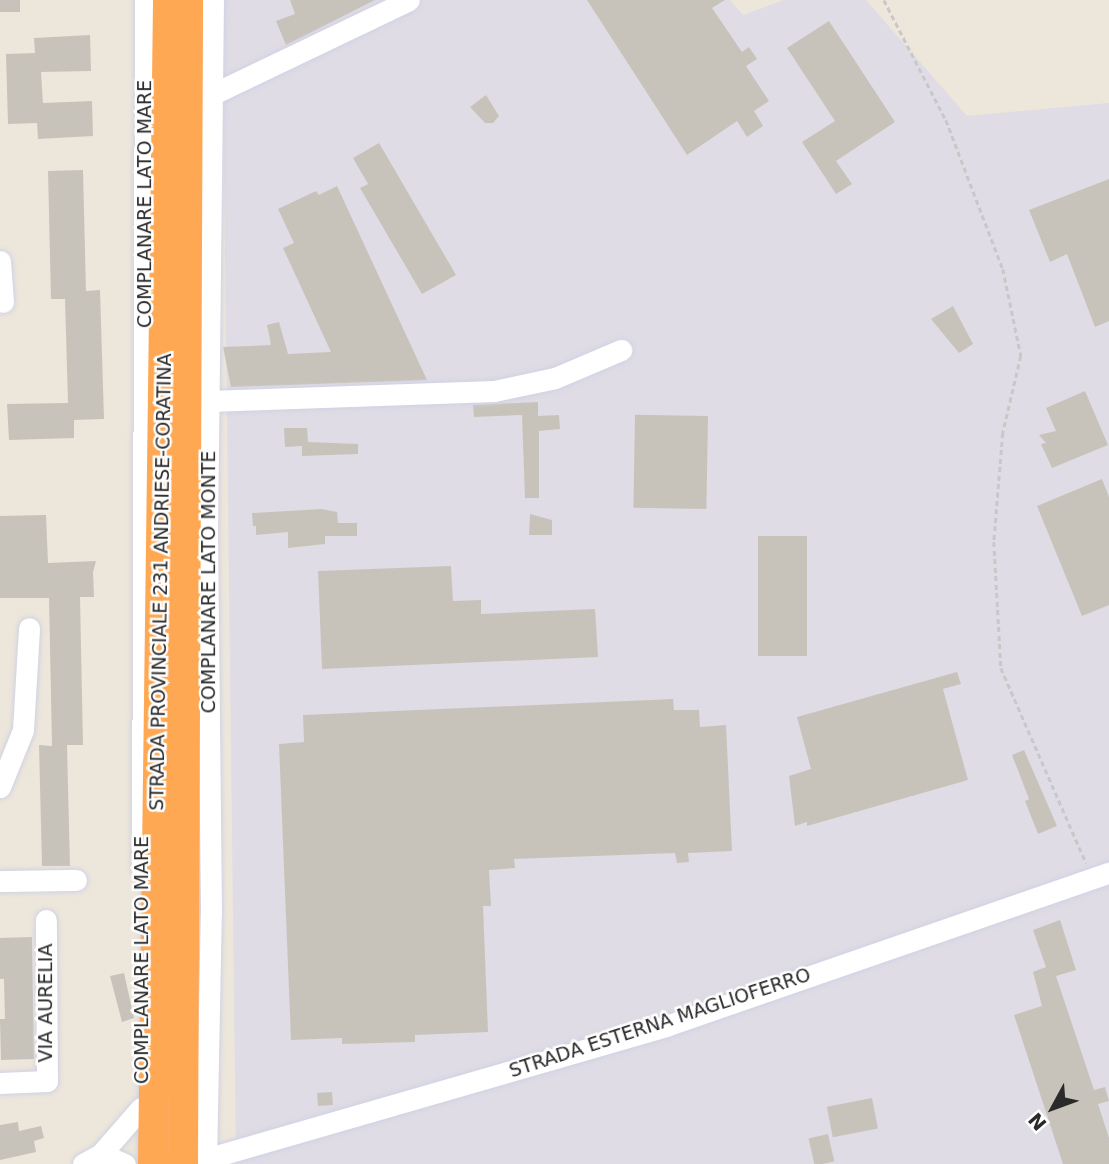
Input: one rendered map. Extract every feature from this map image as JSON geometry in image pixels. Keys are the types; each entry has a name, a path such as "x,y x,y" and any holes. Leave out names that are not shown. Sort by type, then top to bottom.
{"highway":[{"name":"STRADA PROVINCIALE 231 ANDRIESE-CORATINA","path":"153,1164 168,0"},
{"name":"STRADA PROVINCIALE 231 ANDRIESE-CORATINA","path":"188,0 198,1162"}],"street":[{"name":"COMPLANARE LATO MARE","path":"140,1164 145,0"},
{"name":"COMPLANARE LATO MONTE","path":"198,1162 211,913 209,401 213,0"},
{"path":"213,94 409,0"},
{"path":"0,261 3,302"},
{"path":"209,401 494,391 555,378 621,350"},
{"path":"0,787 23,730 29,628"},
{"path":"0,871 0,881 76,880"},
{"name":"STRADA ESTERNA MAGLIOFERRO","path":"198,1162 666,1026 1101,876"},
{"name":"VIA AURELIA","path":"0,1083 47,1082 46,920"},
{"path":"92,1159 141,1108"},
{"path":"92,1159 125,1164"}],"path":[{"path":"884,0 946,120 1003,269 1021,356 1003,433 994,542 1001,668 1101,876"}],"shaded area":[{"path":"222,0 730,0 743,15 784,0 866,0 967,116 1109,103 1109,1164 236,1164"}],"building":[{"path":"0,0 20,0 20,12 0,12"},
{"path":"290,0 375,0 286,45 276,21 295,14"},
{"path":"587,0 725,0 712,8 742,52 749,47 757,59 746,66 769,101 754,111 763,126 747,137 737,121 687,155"},
{"path":"829,21 895,122 836,161 852,184 836,194 802,142 835,121 787,48"},
{"path":"90,35 91,71 41,72 43,103 92,101 93,136 38,139 37,123 8,124 6,54 35,53 34,38"},
{"path":"486,95 499,116 493,123 485,123 470,107"},
{"path":"379,143 456,275 422,294 360,188 368,184 353,158"},
{"path":"83,170 86,291 100,290 104,419 74,420 74,438 9,440 7,404 68,403 65,299 51,299 48,171"},
{"path":"1109,179 1109,321 1095,327 1067,254 1050,262 1029,210"},
{"path":"337,186 427,380 231,387 223,347 271,345 267,325 279,322 288,354 331,352 283,248 294,243 278,209 316,191 319,195"},
{"path":"953,306 973,344 959,353 931,319"},
{"path":"1085,391 1108,445 1052,468 1041,444 1046,443 1039,435 1056,431 1046,408"},
{"path":"538,402 538,416 559,415 560,429 539,431 539,498 525,498 522,415 474,417 473,405"},
{"path":"635,415 708,416 706,509 633,508"},
{"path":"284,428 307,428 308,442 358,444 358,454 302,456 302,446 285,447"},
{"path":"1102,479 1109,497 1109,605 1082,616 1037,506"},
{"path":"322,509 337,512 338,523 357,523 357,536 325,536 325,544 288,548 288,532 256,535 256,526 253,526 252,513"},
{"path":"530,514 552,520 552,535 529,535"},
{"path":"46,515 48,563 96,561 93,572 94,597 80,597 83,745 67,745 70,866 42,866 39,745 52,746 49,598 0,598 0,516"},
{"path":"758,536 807,536 807,656 758,656"},
{"path":"451,566 453,601 481,600 481,614 595,609 598,657 322,669 318,571"},
{"path":"957,672 961,684 943,689 968,780 807,826 807,822 795,826 789,776 811,769 797,717"},
{"path":"673,699 674,710 699,710 700,727 726,725 732,851 688,853 689,862 677,863 675,853 514,859 515,868 489,870 491,906 483,906 488,1032 415,1035 415,1042 342,1044 342,1038 291,1040 279,744 304,742 303,715"},
{"path":"1024,750 1057,826 1038,834 1025,801 1029,799 1012,755"},
{"path":"1060,920 1076,970 1056,976 1094,1090 1105,1087 1109,1101 1098,1104 1109,1138 1109,1164 1063,1164 1014,1015 1042,1006 1033,972 1046,967 1033,930"},
{"path":"32,937 34,1059 1,1060 0,1019 5,1019 4,979 0,979 0,938"},
{"path":"124,973 134,1018 122,1022 110,976"},
{"path":"332,1092 333,1105 318,1106 317,1093"},
{"path":"872,1098 878,1128 833,1137 827,1107"},
{"path":"18,1122 19,1131 41,1126 44,1138 34,1141 36,1152 0,1160 0,1125"},
{"path":"828,1134 834,1161 814,1164 809,1138"}]}
